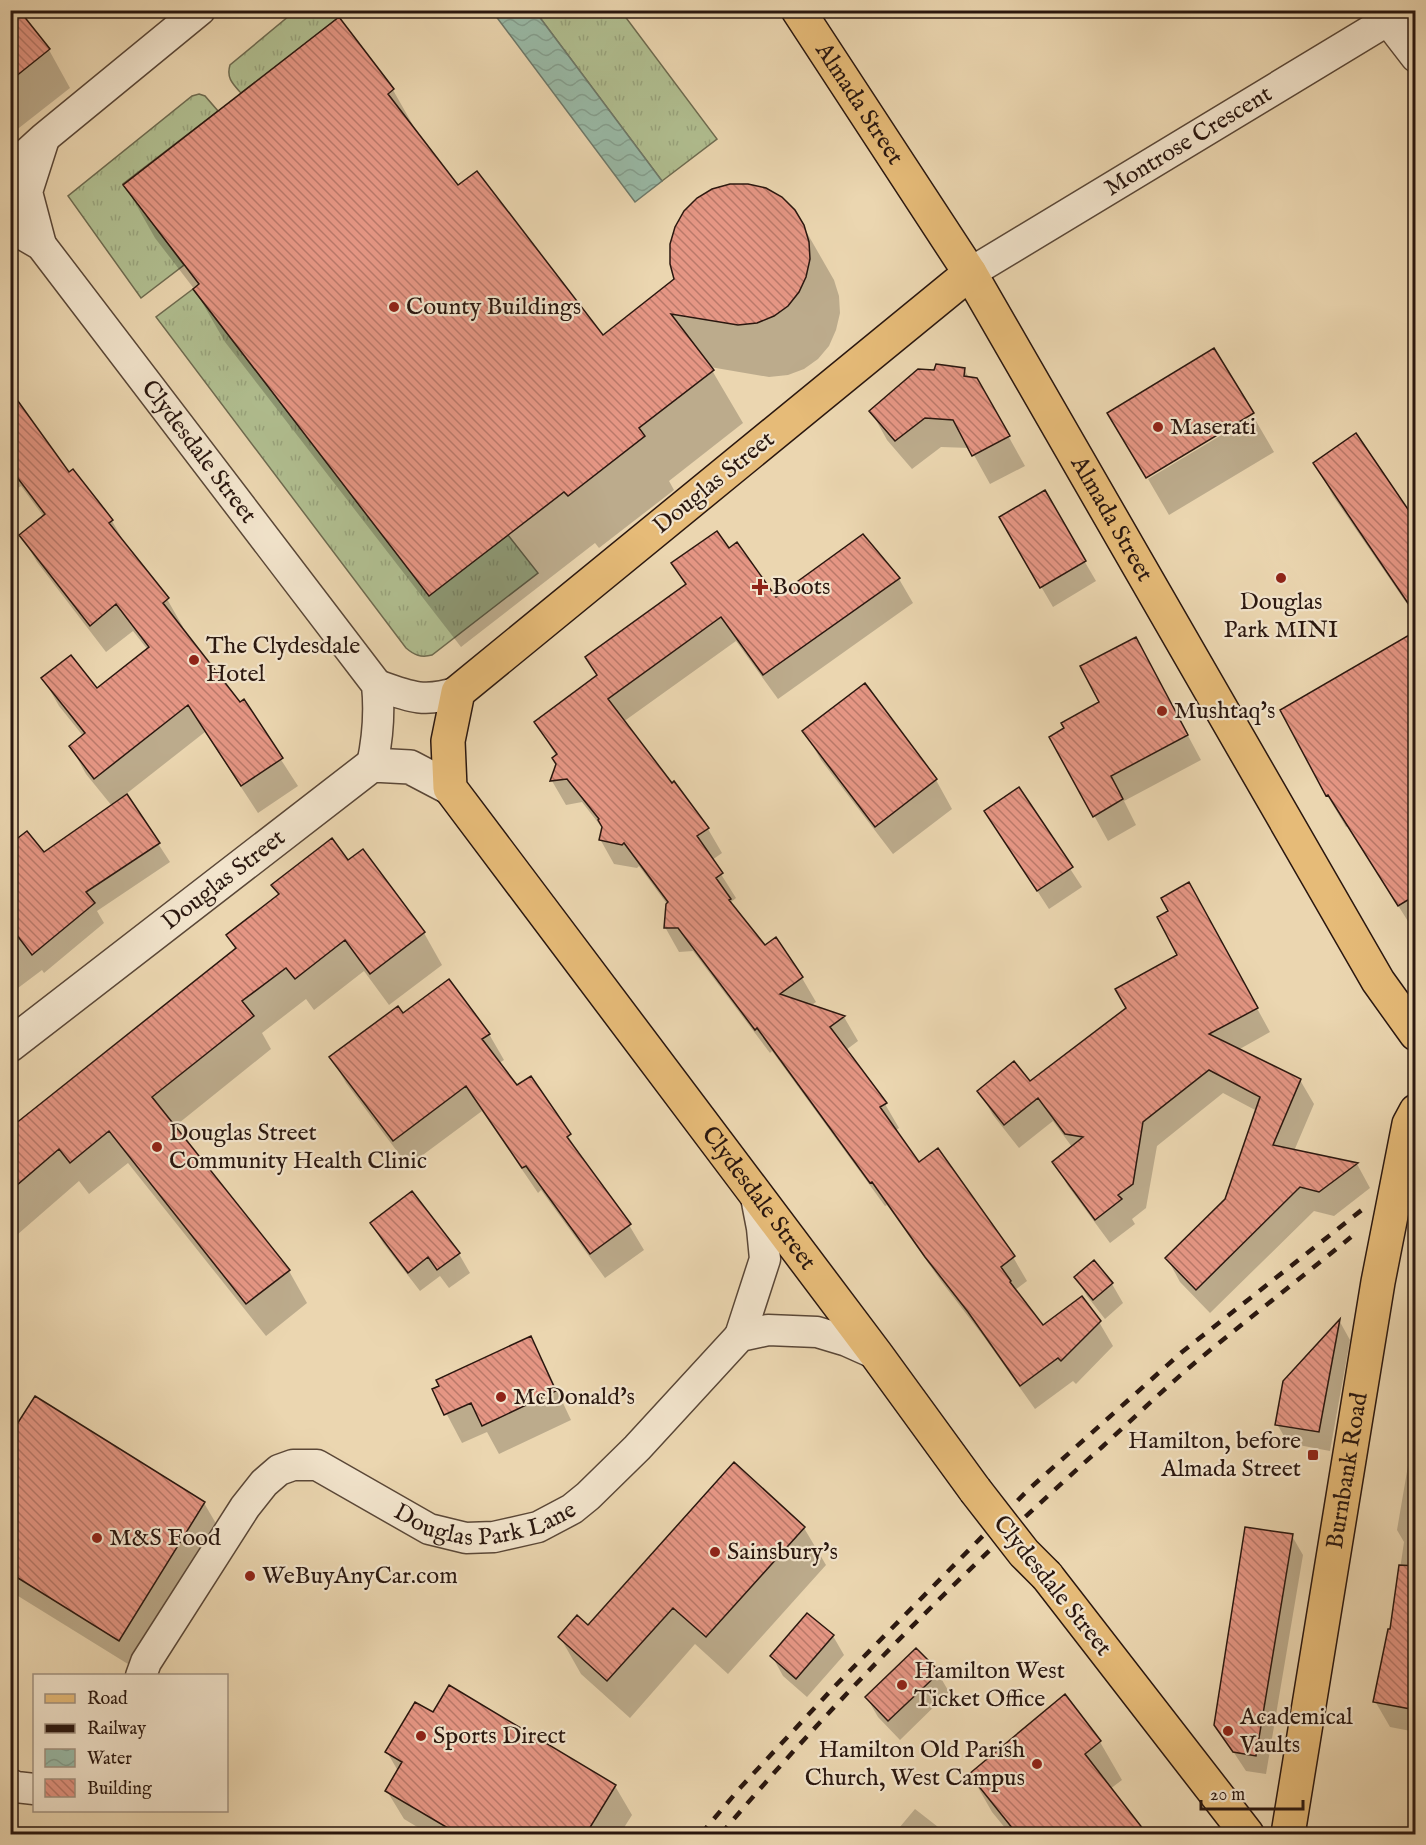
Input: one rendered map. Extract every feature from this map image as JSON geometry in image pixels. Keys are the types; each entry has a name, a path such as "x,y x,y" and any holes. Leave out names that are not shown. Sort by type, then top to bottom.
{"main road":[{"name":"Almada Street","path":"798,10 970,273 1378,981 1416,1034"},
{"name":"Douglas Street","path":"458,692 970,273"},
{"path":"450,788 448,741 458,692"},
{"name":"Clydesdale Street","path":"450,788 876,1353 975,1490 1024,1553 1047,1576 1247,1834"},
{"name":"Burnbank Road","path":"1288,1834 1378,1282 1410,1124 1416,1111"},
{"name":"Clydesdale Street","path":"1181,1751 1220,1834"}],"street":[{"path":"10,169 200,10"},
{"path":"1397,16 1416,57"},
{"name":"Montrose Crescent","path":"970,273 1397,16"},
{"path":"41,245 27,192 45,138"},
{"name":"Clydesdale Street","path":"10,227 41,245 377,685"},
{"path":"450,788 410,767 372,765 379,733 380,705 377,685 409,697 438,699 458,692"},
{"name":"Douglas Street","path":"10,1045 372,765"},
{"path":"740,1336 765,1259 755,1192"},
{"path":"740,1336 768,1330 818,1332 876,1353"},
{"name":"Douglas Park Lane","path":"142,1674 146,1662 245,1507 264,1483 279,1470 293,1465 317,1465 429,1529 466,1539 494,1537 538,1527 572,1509 588,1496 637,1448 740,1336"},
{"path":"10,1784 33,1789"}],"green space":[{"path":"295,11 333,11 339,17 241,93 230,77 230,65"},
{"path":"535,11 621,11 717,139 662,181"},
{"path":"199,94 205,96 218,111 123,184 184,265 141,298 68,196 192,96"},
{"path":"193,289 429,595 508,535 538,573 432,655 418,655 406,648 156,317"}],"water":[{"path":"492,11 535,11 662,181 635,202"}],"building":[{"path":"10,10 19,10 50,49 10,81"},
{"name":"County Buildings","path":"339,17 394,89 388,94 458,185 477,171 603,335 674,279 670,264 670,244 675,227 684,211 697,198 712,189 730,184 748,184 766,188 782,197 795,210 804,225 809,242 810,259 806,277 799,292 788,306 774,316 757,323 738,325 671,314 714,370 639,428 645,436 568,496 564,492 429,596 193,289 199,284 123,185"},
{"path":"1214,348 1254,413 1146,478 1107,413"},
{"path":"936,364 965,368 964,376 977,378 1010,436 972,456 953,420 925,418 895,441 869,411 918,369 934,370"},
{"path":"10,390 69,472 73,469 113,520 109,523 169,598 163,603 240,702 244,699 283,758 241,786 188,705 94,779 69,746 85,733 41,678 71,655 97,688 149,647 116,604 90,626 19,535 45,514 10,468"},
{"path":"1356,433 1416,521 1416,615 1313,463"},
{"path":"1045,490 1086,561 1040,588 999,517"},
{"path":"717,531 729,548 737,542 776,597 863,534 900,578 763,675 721,617 608,699 709,828 697,836 723,873 716,878 731,899 729,900 765,945 776,937 803,977 780,994 845,1016 830,1027 887,1103 880,1107 919,1162 938,1148 1015,1256 1001,1267 1043,1325 1082,1296 1101,1321 1061,1361 1058,1358 1020,1386 968,1312 757,1028 755,1030 678,928 664,928 668,902 624,843 622,845 599,840 602,827 599,819 567,779 550,781 556,764 552,758 557,754 534,722 597,675 585,657 686,584 671,563"},
{"path":"1416,631 1416,895 1398,906 1328,795 1326,796 1280,710"},
{"path":"1136,637 1188,735 1111,776 1123,799 1093,817 1049,737 1064,728 1061,723 1099,702 1080,666"},
{"path":"865,683 937,779 875,827 802,731"},
{"path":"1019,787 1073,867 1037,891 984,811"},
{"path":"127,794 160,843 86,892 95,903 32,955 10,926 10,844 27,831 44,852"},
{"path":"332,838 348,860 363,849 425,932 370,974 345,940 295,979 286,968 242,1001 254,1016 152,1097 290,1270 246,1304 109,1131 70,1163 59,1149 10,1191 10,1128 236,948 226,935 279,894 271,885"},
{"path":"1189,882 1258,1008 1209,1034 1301,1079 1273,1145 1358,1163 1319,1192 1300,1187 1196,1290 1165,1258 1225,1199 1260,1097 1209,1070 1143,1122 1133,1184 1118,1195 1122,1199 1095,1220 1052,1162 1083,1137 1065,1134 1038,1098 1004,1125 977,1091 1014,1061 1030,1081 1126,1008 1115,989 1177,955 1157,917 1168,911 1161,898"},
{"path":"449,979 490,1034 482,1039 517,1085 531,1076 571,1134 567,1137 631,1224 590,1254 526,1166 522,1168 466,1086 393,1141 329,1057 398,1006 403,1013"},
{"path":"412,1191 460,1253 437,1270 428,1257 408,1273 370,1223"},
{"path":"1094,1260 1113,1283 1093,1300 1074,1277"},
{"path":"1340,1319 1319,1432 1275,1425 1283,1381"},
{"path":"531,1336 556,1391 482,1426 471,1403 444,1415 432,1389 439,1386 436,1380"},
{"name":"M&S Food","path":"35,1396 205,1502 119,1641 10,1573 10,1435"},
{"path":"734,1462 805,1527 706,1637 673,1608 607,1681 558,1637 577,1615 588,1625"},
{"path":"1245,1527 1293,1534 1256,1756 1233,1752 1214,1725"},
{"path":"1399,1565 1416,1566 1416,1710 1373,1702 1388,1629 1390,1629"},
{"path":"807,1613 834,1635 796,1679 770,1656"},
{"name":"Hamilton West Ticket Office","path":"916,1648 940,1672 888,1721 865,1697"},
{"path":"449,1685 616,1785 586,1834 458,1834 385,1791 402,1762 385,1752 415,1702 433,1712"},
{"name":"Hamilton Old Parish Church, West Campus","path":"1065,1694 1101,1741 1085,1754 1147,1834 1017,1834 969,1774"}],"railway":[{"path":"701,1834 740,1788 835,1686 1029,1489 1182,1352 1363,1209"},
{"path":"721,1834 857,1683 1002,1539 1190,1367 1351,1237"}],"place":[{"name":"County Buildings","path":"394,307"},
{"name":"Maserati","path":"1158,427"},
{"name":"Douglas Park MINI","path":"1281,578"},
{"name":"Boots","path":"760,587"},
{"name":"The Clydesdale Hotel","path":"194,660"},
{"name":"Mushtaq's","path":"1162,711"},
{"name":"Douglas Street Community Health Clinic","path":"157,1147"},
{"name":"McDonald's","path":"501,1397"},
{"name":"Hamilton, before Almada Street","path":"1313,1455"},
{"name":"M&S Food","path":"97,1538"},
{"name":"Sainsbury's","path":"715,1552"},
{"name":"WeBuyAnyCar.com","path":"250,1576"},
{"name":"Hamilton West Ticket Office","path":"902,1685"},
{"name":"Academical Vaults","path":"1228,1731"},
{"name":"Sports Direct","path":"421,1736"},
{"name":"Hamilton Old Parish Church, West Campus","path":"1037,1764"}]}
